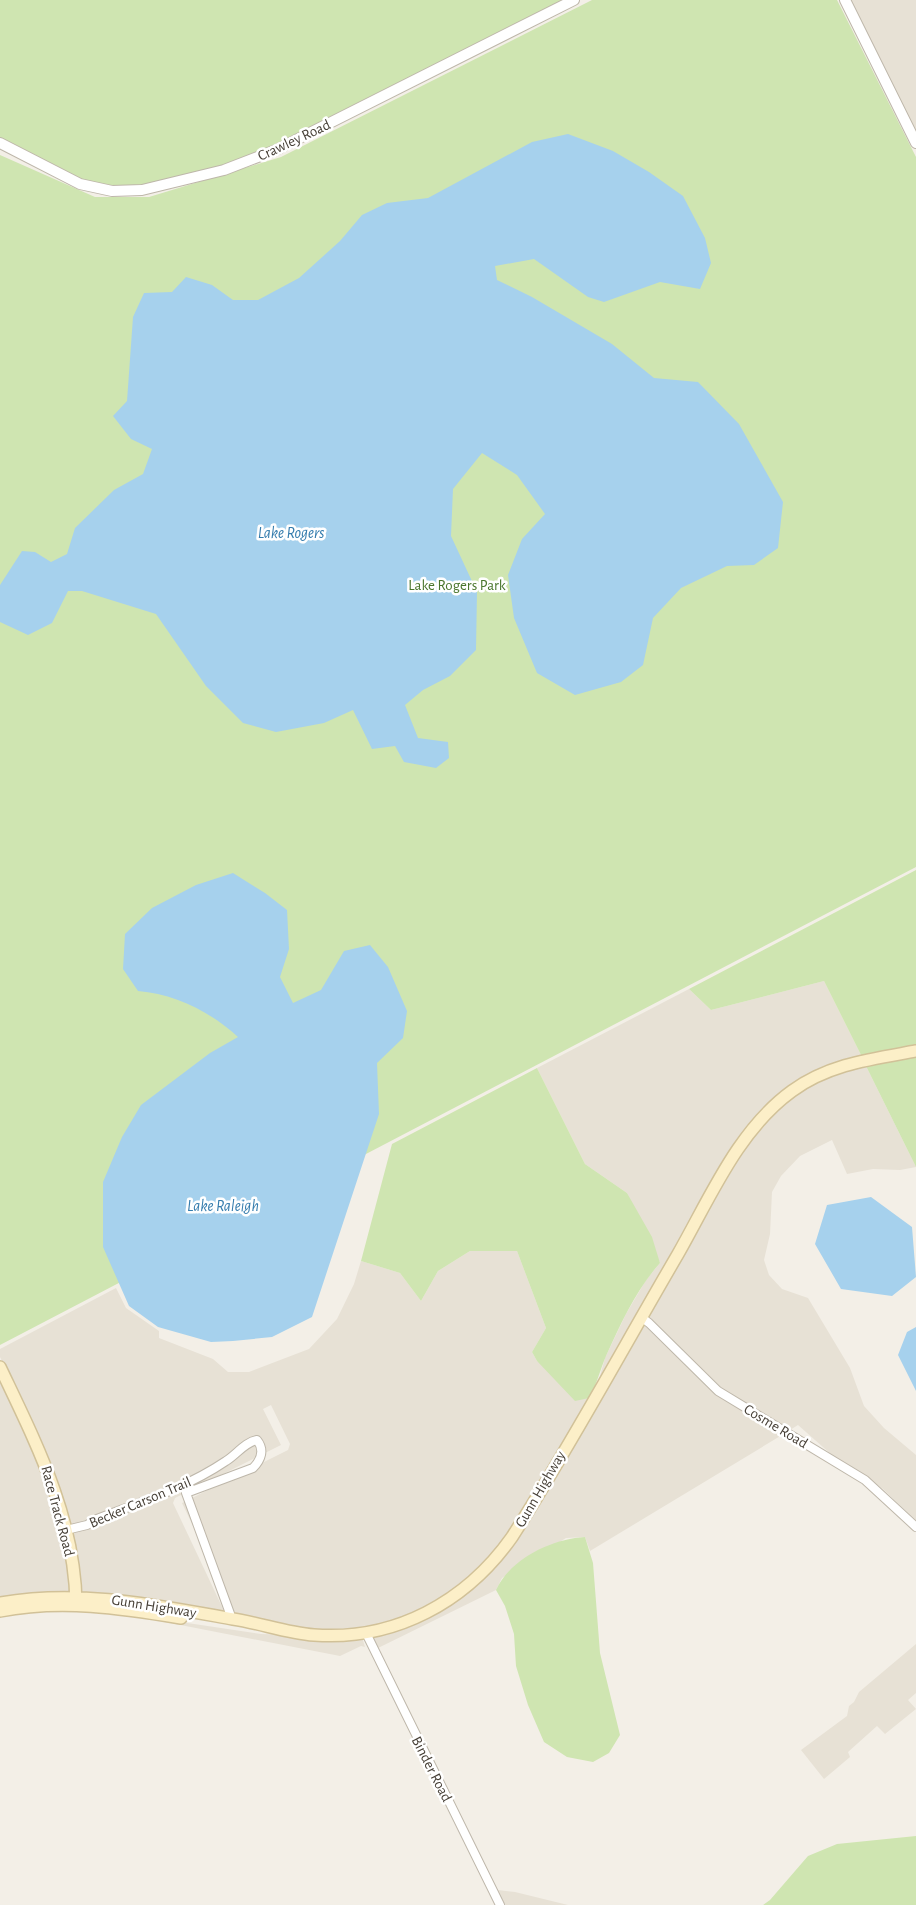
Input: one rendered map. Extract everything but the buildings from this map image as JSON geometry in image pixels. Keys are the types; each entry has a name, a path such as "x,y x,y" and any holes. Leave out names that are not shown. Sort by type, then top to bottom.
{"main road":[{"name":"Gunn Highway","path":"0,1602 76,1600 131,1602 232,1619 292,1632 327,1636 366,1633 398,1625 434,1609 466,1588 497,1558 519,1527 738,1150 768,1111 796,1088 824,1072 854,1063 916,1051"},
{"name":"Race Track Road","path":"0,1367 44,1460 66,1530 76,1600"},
{"path":"0,1611 76,1600 262,1630 292,1632"}],"street":[{"name":"Crawley Road","path":"0,143 80,184 112,191 142,190 224,170 276,150 574,0"},
{"path":"845,0 916,142"},
{"name":"Cosme Road","path":"641,1317 718,1391 865,1480 916,1527"},
{"name":"Becker Carson Trail","path":"66,1530 86,1525 96,1519 170,1492 209,1472 252,1441 257,1440 261,1445 260,1461 253,1468 186,1493 232,1619"},
{"name":"Binder Road","path":"366,1633 500,1905"}],"shaded area":[{"path":"850,0 916,0 916,133"},
{"path":"824,981 862,1057 760,1114 598,1383 605,1358 626,1314 646,1280 660,1263 627,1193 585,1164 537,1068 689,989 711,1010"},
{"path":"865,1064 916,1167 900,1170 873,1169 847,1174 832,1140 800,1156 781,1176 772,1192 770,1234 764,1260 769,1275 782,1289 808,1298 850,1368 864,1406 884,1428 916,1455 916,1521 883,1489 832,1455 798,1425 790,1430 721,1388 646,1316 753,1135 782,1104 818,1080"},
{"path":"470,1251 517,1251 546,1328 532,1352 537,1361 589,1398 508,1536 464,1585 421,1612 365,1629 314,1631 236,1615 182,1503 288,1450 290,1444 271,1405 263,1409 281,1445 175,1498 173,1503 225,1613 79,1592 64,1506 57,1482 38,1435 0,1357 0,1349 116,1288 126,1308 159,1331 159,1338 213,1359 228,1372 249,1372 309,1349 337,1319 354,1284 361,1261 400,1273 421,1301 438,1271"},
{"path":"642,1323 715,1394 782,1435 590,1551 585,1537 566,1538 502,1578 496,1590 376,1649 371,1636 449,1605 476,1584"},
{"path":"0,1377 49,1485 65,1548 71,1592 0,1599"},
{"path":"114,1612 261,1634 362,1637 365,1647 361,1646 340,1656"},
{"path":"916,1644 916,1693 908,1700 916,1709 885,1734 877,1726 848,1752 850,1757 824,1779 801,1750 847,1716 849,1706 854,1702 859,1692"},
{"path":"498,1890 515,1892 568,1905 505,1905"}],"green space":[{"path":"0,0 565,0 275,146 223,166 142,186 113,187 82,180 0,139"},
{"name":"Lake Rogers Park","path":"592,0 837,0 916,157 916,867 0,1345 0,155 95,197 149,197 281,157"},
{"path":"916,870 916,1047 862,1057 824,981 711,1010 689,989"},
{"path":"916,1055 916,1167 865,1064"},
{"path":"537,1068 585,1164 627,1193 652,1237 660,1263 644,1284 617,1331 589,1398 575,1401 537,1361 532,1352 546,1328 517,1251 470,1251 438,1271 421,1301 400,1273 361,1261 392,1144"},
{"path":"585,1537 593,1563 600,1653 620,1735 609,1753 593,1762 567,1757 544,1742 528,1705 516,1666 514,1634 505,1606 496,1590 512,1569 534,1552 559,1542"},
{"path":"916,1836 916,1905 763,1905 770,1900 808,1856 837,1844"}],"water":[{"name":"Lake Rogers","path":"568,134 613,151 649,172 683,196 705,238 711,263 700,289 660,282 604,302 588,297 534,259 495,266 497,280 532,297 612,344 654,378 698,382 739,424 783,502 778,548 754,565 727,566 681,588 653,618 643,665 621,682 575,695 537,673 514,618 508,575 522,539 545,514 517,475 482,453 453,489 451,536 477,592 476,650 450,676 423,690 405,705 418,738 448,742 449,758 436,768 404,762 395,746 372,749 353,710 324,723 276,732 243,723 206,686 156,614 82,591 68,591 52,623 28,635 0,622 0,585 22,551 35,552 51,562 67,554 75,528 114,490 143,474 152,449 131,439 113,416 127,401 133,317 144,293 172,292 186,277 212,285 233,300 258,300 299,278 340,241 362,215 387,203 428,198 532,142"},
{"name":"Lake Raleigh","path":"233,873 265,893 287,910 289,949 280,977 293,1003 321,990 344,951 370,945 388,967 407,1011 403,1038 377,1063 379,1114 312,1317 272,1337 211,1342 158,1327 129,1306 103,1247 103,1182 122,1137 141,1105 210,1053 238,1037 204,1012 179,1000 138,991 123,969 125,934 152,908 196,885"},
{"path":"871,1197 912,1227 916,1277 892,1296 841,1289 815,1244 827,1205"},
{"path":"916,1327 916,1391 898,1355 907,1332"}]}
